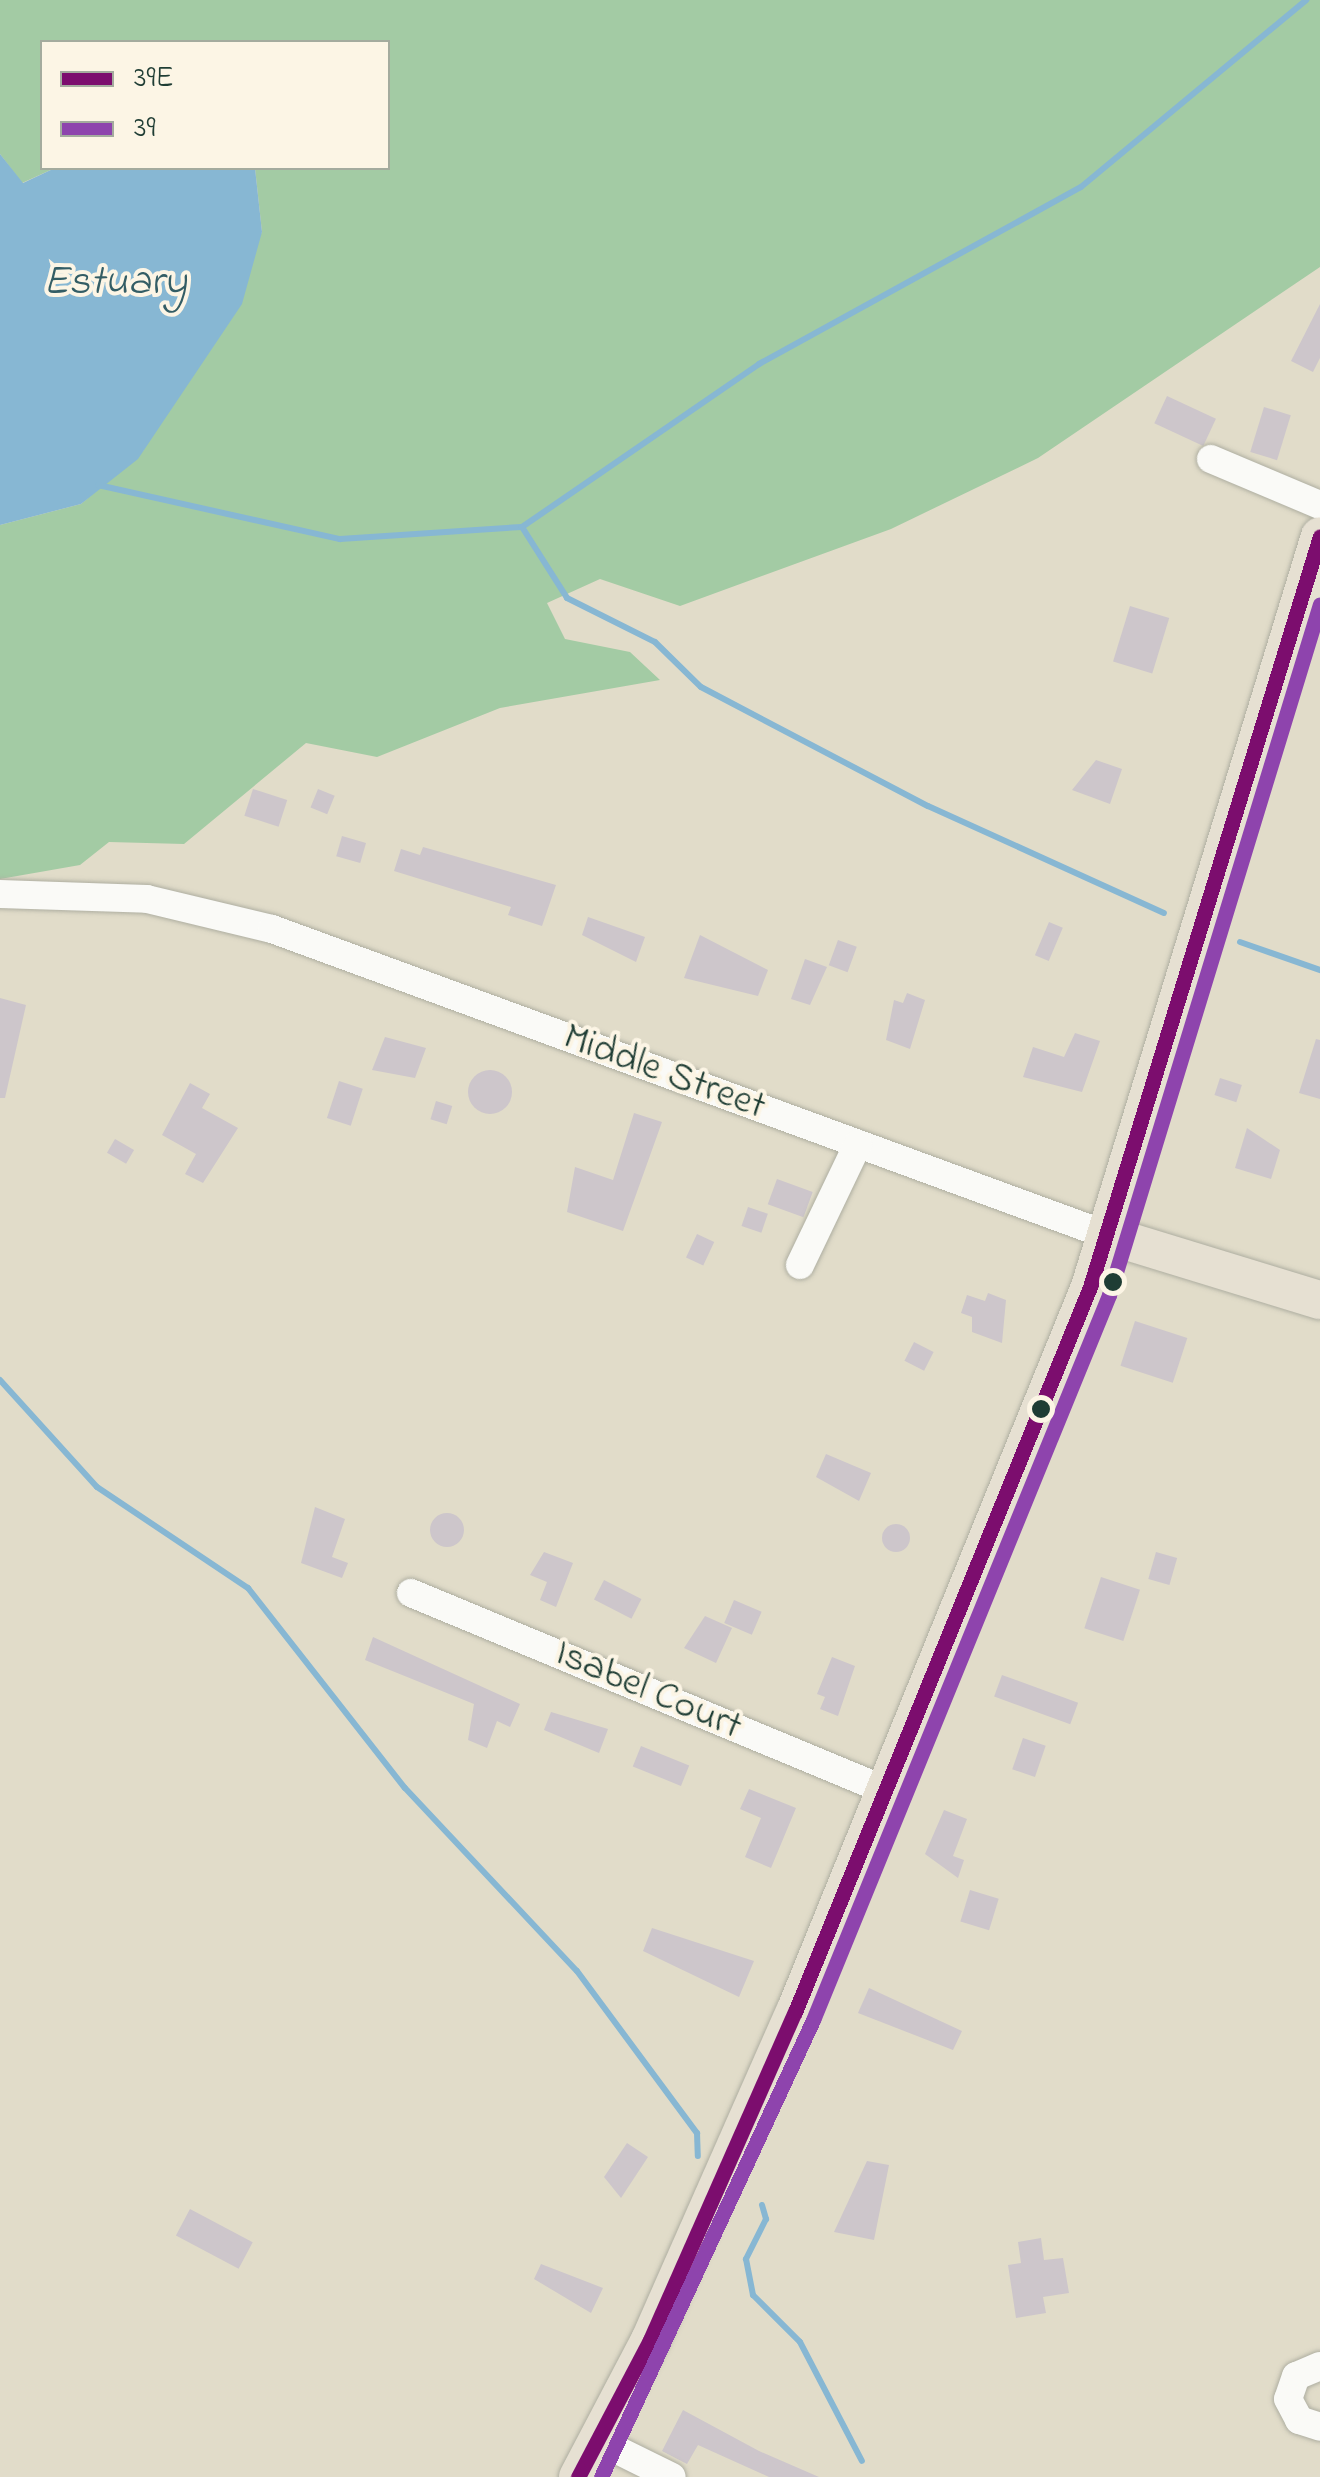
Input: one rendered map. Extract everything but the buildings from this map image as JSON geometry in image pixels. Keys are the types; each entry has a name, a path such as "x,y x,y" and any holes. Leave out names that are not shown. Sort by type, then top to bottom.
{"main road":[{"path":"578,2477 700,2232 885,1790 1107,1235 1320,536"},
{"name":"Middle Street","path":"1107,1235 1320,1300"}],"street":[{"path":"1211,459 1320,505"},
{"name":"Middle Street","path":"0,894 136,898 242,920 1107,1235"},
{"path":"800,1266 858,1144"},
{"name":"Isabel Court","path":"411,1592 885,1790"},
{"path":"1320,2366 1296,2376 1288,2398 1299,2420 1320,2428"},
{"path":"598,2440 672,2477"}],"green space":[{"path":"0,0 1320,0 1320,267 1038,458 891,529 680,606 600,579 547,603 565,639 630,652 660,680 500,708 377,757 306,743 184,844 109,842 80,865 0,879 0,525 81,504 143,451 262,232 255,170 390,170 390,40 40,40 40,170 51,170 22,183 0,154"}],"water":[{"name":"Estuary","path":"0,154 23,183 51,170 255,170 262,232 242,304 138,459 81,504 0,525"}],"waterway":[{"path":"98,485 340,539 522,527 759,364 1081,187 1306,0"},
{"path":"522,527 567,598 655,642 701,687 928,806 1164,913"},
{"path":"1240,942 1320,970"},
{"path":"0,1380 97,1487 248,1588 405,1788 577,1971 697,2133 698,2156"},
{"path":"762,2205 766,2219 746,2259 753,2295 800,2342 862,2461"}],"transit line":[{"name":"39E","path":"578,2477 650,2340 795,2012 1090,1287 1320,536"},
{"name":"39","path":"601,2477 813,2020 1109,1295 1320,604"}]}
